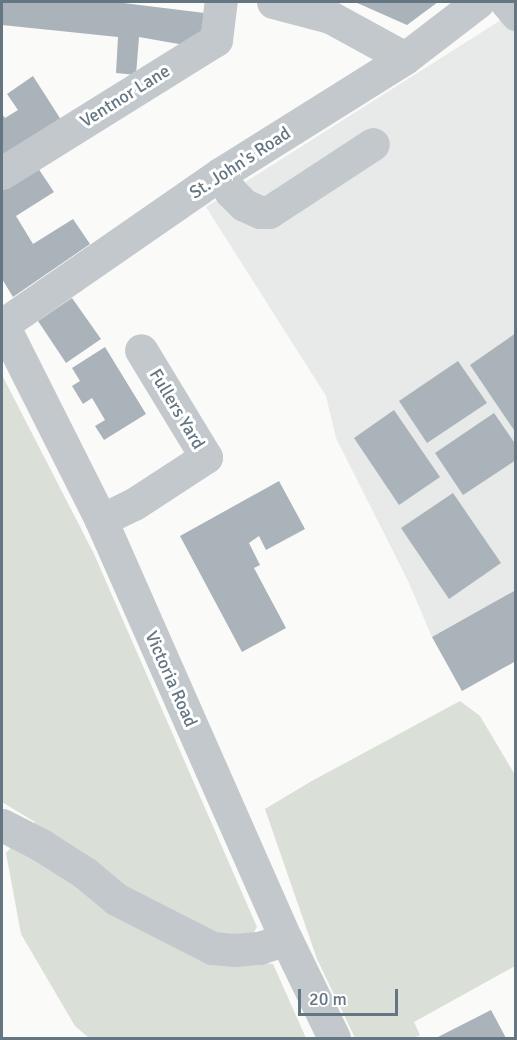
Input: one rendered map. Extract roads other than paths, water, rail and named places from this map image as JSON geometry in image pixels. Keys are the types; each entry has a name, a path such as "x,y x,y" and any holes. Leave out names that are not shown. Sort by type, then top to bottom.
{"street":[{"name":"Ventnor Lane","path":"2,173 216,40 221,2"},
{"path":"273,2 330,17 405,58"},
{"name":"St. John's Road","path":"2,324 220,174 405,58 478,2"},
{"path":"506,2 516,14"},
{"path":"220,174 231,192 244,205 269,213 373,144"},
{"name":"Victoria Road","path":"2,324 101,520 286,939 334,1038"},
{"name":"Fullers Yard","path":"101,520 134,504 206,457 141,350"},
{"path":"2,825 41,845 85,873 116,899 212,948 234,950 259,948 286,939"}]}
